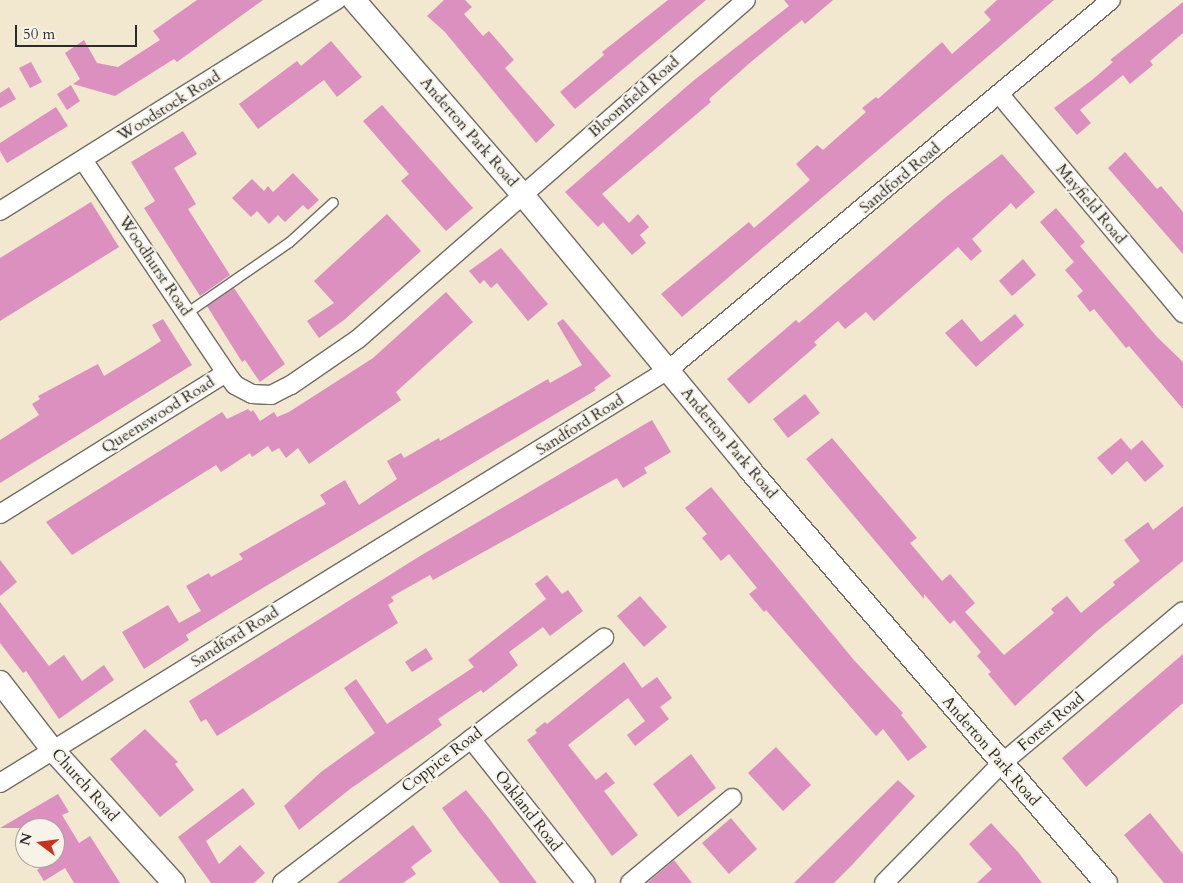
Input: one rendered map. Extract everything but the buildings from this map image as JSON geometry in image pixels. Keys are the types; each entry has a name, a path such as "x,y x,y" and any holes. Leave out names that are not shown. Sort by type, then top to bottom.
{"street":[{"name":"Woodstock Road","path":"0,211 337,0"},
{"name":"Anderton Park Road","path":"354,0 522,194 668,370 1106,883"},
{"name":"Bloomfield Road","path":"522,194 746,0"},
{"name":"Sandford Road","path":"0,783 52,749 668,370 1000,95 1111,0"},
{"name":"Mayfield Road","path":"1000,95 1183,313"},
{"name":"Woodhurst Road","path":"83,160 226,373"},
{"name":"Queenswood Road","path":"0,514 226,373 235,385 252,394 270,395 292,385 358,339 522,194"},
{"name":"Forest Road","path":"884,883 1002,763 1183,611"},
{"name":"Coppice Road","path":"282,883 604,638"},
{"name":"Church Road","path":"0,682 52,749 174,883"},
{"name":"Oakland Road","path":"471,738 586,883"},
{"path":"630,883 732,798"}],"lane":[{"path":"186,313 289,242 333,202"}]}
